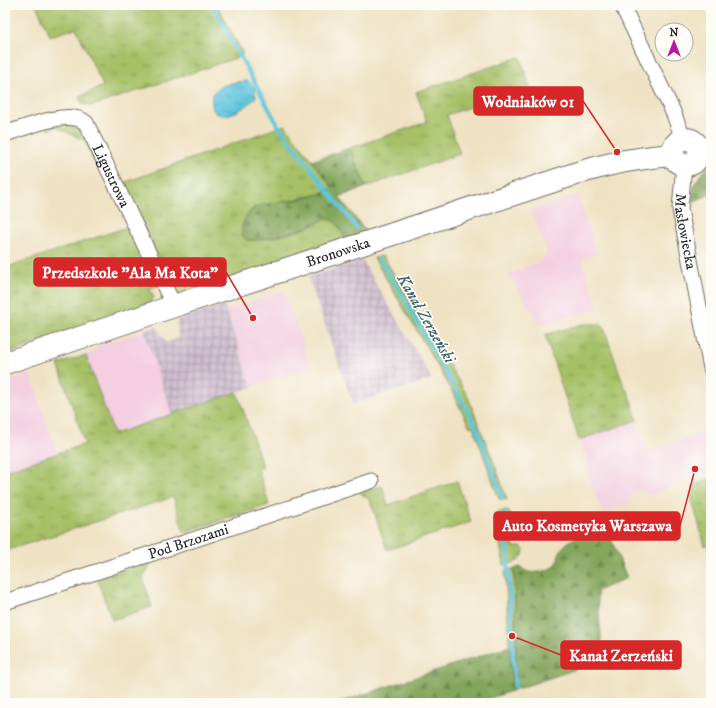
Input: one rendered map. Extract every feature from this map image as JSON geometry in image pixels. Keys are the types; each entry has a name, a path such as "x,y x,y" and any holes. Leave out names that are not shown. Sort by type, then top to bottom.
{"street":[{"path":"622,5 690,148"},
{"name":"Ligustrowa","path":"5,134 62,117 76,117 82,119 86,123 174,306"},
{"name":"Bronowska","path":"5,363 588,170 618,162 657,156 690,148"},
{"name":"Masłowiecka","path":"690,148 680,209 711,368"},
{"name":"Pod Brzozami","path":"5,602 371,481"}],"shaded area":[{"path":"578,194 597,254 582,259 598,308 540,326 509,274 543,260 547,249 531,210"},
{"path":"362,260 432,379 353,404 308,277"},
{"path":"284,291 311,367 252,387 226,310"},
{"path":"224,305 252,387 172,415 144,330 156,326 166,342 171,341 178,338 177,320"},
{"path":"144,330 172,415 113,434 86,356 97,349 97,344 111,339 112,342"},
{"path":"30,373 57,453 5,471 5,381"},
{"path":"635,420 647,452 711,431 711,468 651,495 642,490 632,495 629,503 603,513 585,469 589,468 579,440"}],"green space":[{"path":"36,5 217,5 243,54 236,58 92,106 82,104 79,97 103,86 76,28 50,36"},
{"path":"520,57 530,87 447,115 460,154 366,187 350,148 427,122 416,92"},
{"path":"63,124 79,129 84,133 99,164 96,165 84,140 56,127 48,130 47,128"},
{"path":"285,125 333,188 316,195 253,208 245,218 242,227 247,240 267,239 288,234 318,223 326,218 336,223 346,242 177,298 123,183"},
{"path":"350,148 366,187 339,197 368,234 346,242 336,223 326,218 306,228 277,236 247,240 242,235 243,223 247,215 253,209 270,203 309,197 333,188 312,161"},
{"path":"711,162 711,194 692,202 694,184"},
{"path":"130,226 159,285 149,289 154,296 151,302 12,352 5,333 5,268"},
{"path":"383,256 467,395 507,500 499,499 473,426 470,427 447,382 374,258"},
{"path":"583,324 600,324 604,328 625,389 628,391 637,420 579,440 545,335"},
{"path":"86,356 114,434 237,392 263,467 258,469 269,505 184,532 173,497 5,551 5,471 85,444 58,364"},
{"path":"711,478 711,543 705,546 690,493 694,491 692,486"},
{"path":"457,481 471,522 387,550 370,500 360,493 382,486 388,505"},
{"path":"506,510 511,516 514,547 522,547 524,551 519,560 514,563 504,565 494,514"},
{"path":"605,524 627,578 597,591 603,660 517,689 514,569 520,567 526,571 534,572 550,569 556,565 560,552 564,546 574,538"},
{"path":"152,561 143,579 152,607 112,620 97,579"},
{"path":"514,569 517,689 512,691 505,570"},
{"path":"510,646 512,691 475,703 338,703"}],"water":[{"path":"248,81 254,87 256,97 253,100 239,110 228,115 215,113 212,107 212,98 218,89 236,82"}],"waterway":[{"name":"Kanał Zerzeński","path":"212,5 279,127 356,227"},
{"name":"Kanał Zerzeński","path":"379,259 402,295 475,424 503,498"},
{"name":"Kanał Zerzeński","path":"505,513 515,688"}],"place":[{"name":"Wodniaków 01","path":"617,152"},
{"name":"Przedszkole \"Ala Ma Kota\"","path":"253,318"},
{"name":"Auto Kosmetyka Warszawa","path":"695,469"},
{"name":"Kanał Zerzeński","path":"512,636"}]}
